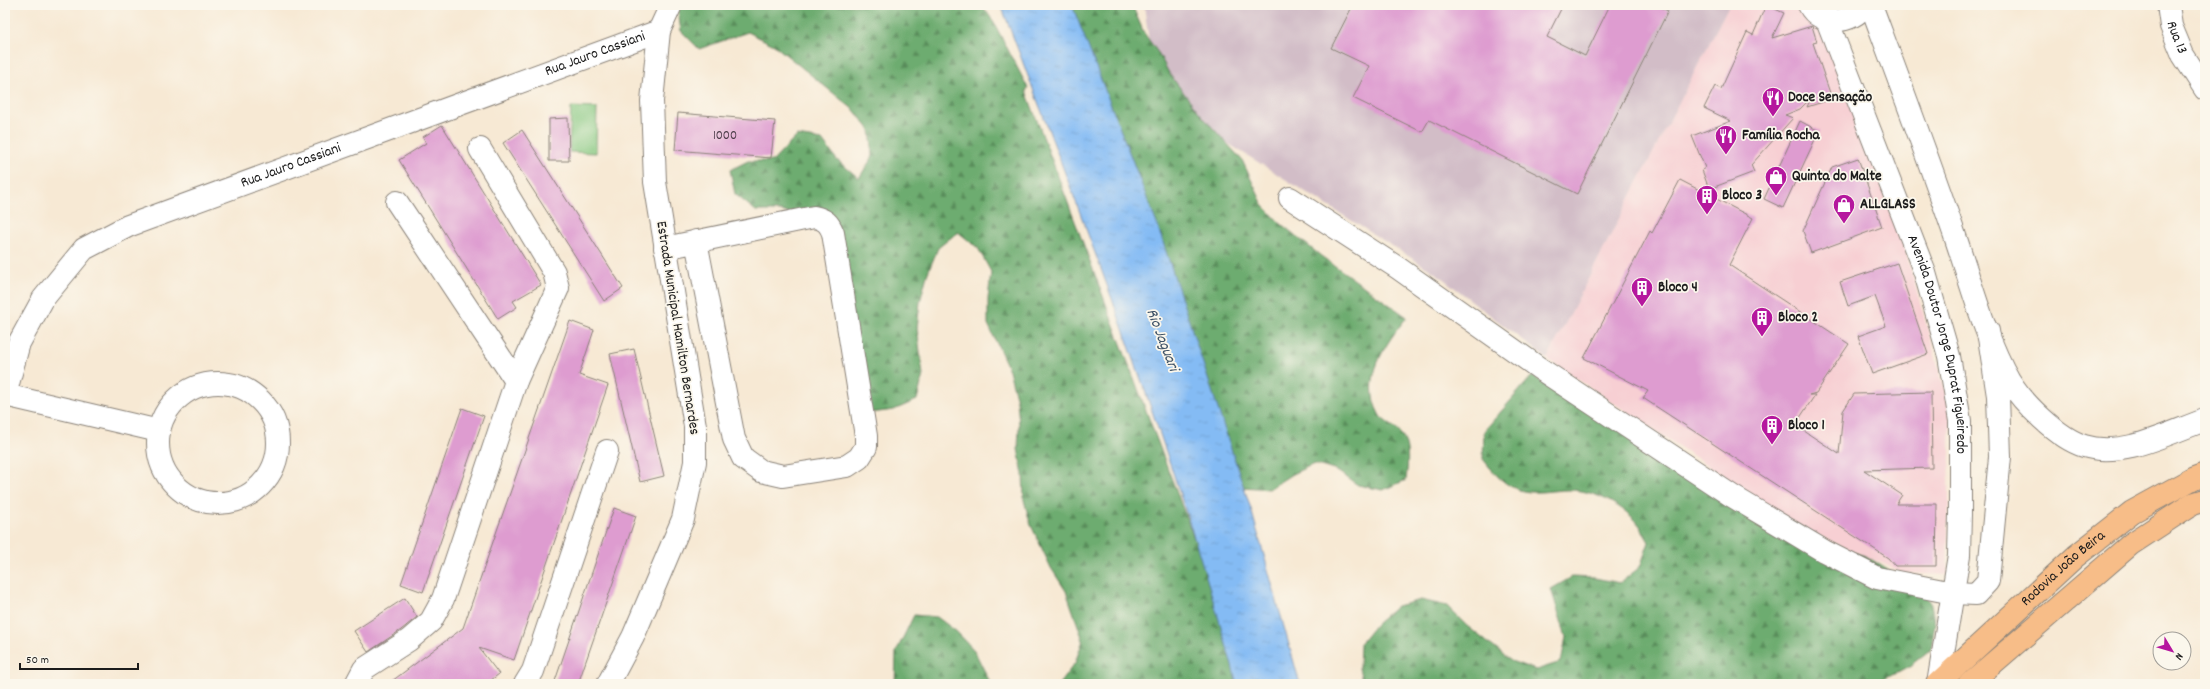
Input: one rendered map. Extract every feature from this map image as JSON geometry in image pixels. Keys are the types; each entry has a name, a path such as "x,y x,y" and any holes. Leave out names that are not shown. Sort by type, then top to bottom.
{"main road":[{"name":"Rodovia João Beira","path":"1938,684 2076,556 2132,512 2194,478 2205,474"},
{"name":"Rodovia João Beira","path":"1969,684 2131,544 2192,504 2205,500"}],"street":[{"name":"Estrada Municipal Hamilton Bernardes","path":"608,684 633,637 683,519 695,462 694,426 655,182 652,101 659,31 671,5"},
{"path":"1809,5 1818,15 1827,20 1838,21 1847,19 1857,14 1865,5"},
{"path":"1871,5 1922,141 1988,331 2010,380 2029,406 2054,429 2083,446 2108,449 2132,445 2205,420"},
{"name":"Rua 13","path":"2168,5 2171,26 2183,55 2205,89"},
{"name":"Avenida Doutor Jorge Duprat Figueiredo","path":"1827,20 1925,274 1949,356 1960,421 1961,462 1959,555 1938,684"},
{"name":"Rua Jauro Cassiani","path":"5,395 19,343 43,299 84,249 128,226 659,31"},
{"path":"356,684 364,669 408,640 431,621 443,598 516,381 558,288 554,272 480,149"},
{"path":"1290,198 1398,268 1545,373 1732,496 1818,547 1877,578 1953,593 1976,594 1988,581 2000,457 1998,396 1988,331"},
{"path":"397,202 516,381"},
{"path":"665,248 696,241 814,217 822,219 830,225 833,233 866,436 866,447 859,458 848,466 783,476 762,471 743,458 734,439 696,241"},
{"path":"216,382 236,384 254,393 268,407 277,425 279,445 275,465 266,481 252,493 236,501 218,504 201,501 184,493 171,482 162,466 158,449 159,431 166,412 179,396 196,386 216,382"},
{"path":"5,395 159,431"},
{"path":"525,684 532,671 607,451"}],"shaded area":[{"path":"1144,5 1729,5 1547,359 1437,274 1157,99"},
{"path":"1729,5 1799,5 1822,29 1905,249 1951,412 1947,575 1904,573 1804,529 1547,359"}],"green space":[{"path":"677,5 982,5 993,21 1028,88 1026,91 1233,642 1238,684 1059,684 1075,663 1083,640 1066,591 1051,568 1030,523 1024,500 1023,474 1018,449 1019,425 1017,401 1009,370 988,324 988,299 991,272 978,248 958,232 938,248 927,275 920,302 917,328 923,375 917,400 894,410 871,413 827,224 781,211 756,211 735,194 730,170 748,161 773,161 797,136 822,140 837,160 859,178 873,156 870,130 854,110 774,45 748,32 699,49 681,31"},
{"path":"1055,5 1132,5 1144,33 1159,54 1170,75 1202,116 1242,160 1263,205 1280,223 1321,256 1407,317 1391,338 1378,362 1372,388 1374,401 1380,416 1395,428 1404,439 1408,459 1406,480 1383,490 1358,485 1337,471 1314,464 1292,474 1269,489 1243,487"},
{"path":"571,107 597,108 596,153 569,152"},
{"path":"1532,376 1843,550 1866,556 1908,583 1930,601 1935,624 1931,649 1911,665 1875,684 1363,684 1359,668 1360,644 1376,624 1397,606 1421,600 1447,606 1467,626 1511,661 1536,670 1561,662 1566,637 1551,589 1572,577 1595,578 1620,583 1640,567 1649,542 1638,523 1622,509 1596,495 1577,490 1534,492 1517,489 1500,479 1483,459 1484,431"},
{"path":"914,615 937,617 957,632 974,650 991,684 895,684 896,652"}],"water":[{"name":"Rio Jaguari","path":"1001,5 1072,5 1157,224 1251,509 1300,684 1237,684 1213,598 1186,512 1128,342"}],"building":[{"path":"1353,5 1563,5 1547,37 1585,56 1610,5 1656,5 1668,11 1577,194 1429,120 1422,132 1353,98 1369,66 1331,48"},
{"path":"1766,5 1784,13 1772,38 1812,26 1817,42 1813,43 1832,99 1807,107 1811,98 1800,109 1785,115 1793,118 1751,165 1754,172 1709,189 1702,170 1705,168 1692,136 1731,121 1704,108 1715,86 1721,89 1747,32 1753,35"},
{"path":"678,113 775,121 771,158 675,150"},
{"path":"568,118 569,161 549,161 549,119"},
{"path":"1800,121 1819,131 1783,208 1764,199"},
{"path":"442,125 541,285 513,301 517,307 498,319 399,160 426,143 423,137"},
{"path":"522,130 623,288 604,301 503,143"},
{"path":"1858,158 1882,227 1811,253 1803,231 1832,167"},
{"path":"1680,180 1753,218 1729,265 1849,344 1816,393 1809,395 1815,395 1795,425 1839,454 1843,411 1854,394 1931,392 1932,468 1864,470 1902,495 1896,504 1937,504 1936,566 1895,566 1888,558 1643,398 1648,391 1584,358 1650,231 1652,233"},
{"path":"1897,263 1928,354 1872,374 1858,336 1886,326 1875,296 1848,306 1840,282"},
{"path":"570,321 594,330 579,375 608,385 514,660 479,648 499,674 486,684 388,684 463,628"},
{"path":"634,349 664,476 640,482 610,354"},
{"path":"462,408 484,416 423,592 401,584"},
{"path":"614,508 636,516 578,684 554,684"},
{"path":"405,598 417,617 401,630 368,652 354,631"}],"place":[{"name":"Doce Sensação","path":"1773,118"},
{"name":"Família Rocha","path":"1726,156"},
{"name":"Quinta do Malte","path":"1776,196"},
{"name":"Bloco 3","path":"1707,216"},
{"name":"ALLGLASS","path":"1844,224"},
{"name":"Bloco 4","path":"1642,308"},
{"name":"Bloco 2","path":"1762,338"},
{"name":"Bloco 1","path":"1772,446"}]}
